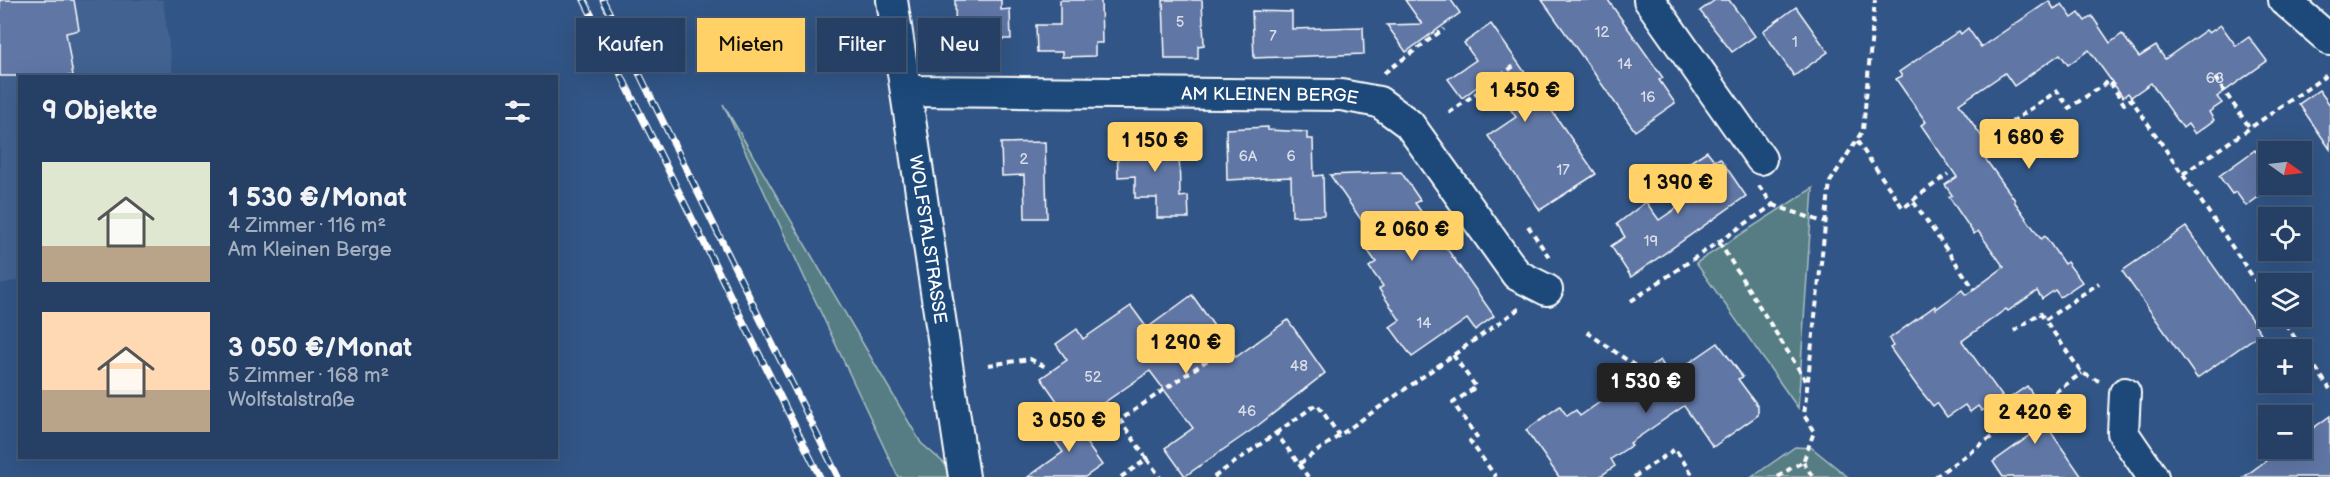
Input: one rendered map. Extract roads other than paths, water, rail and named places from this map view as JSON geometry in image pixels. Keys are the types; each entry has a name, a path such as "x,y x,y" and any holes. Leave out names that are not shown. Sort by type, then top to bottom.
{"street":[{"name":"WOLFSTALSTRASSE","path":"892,0 964,477"},
{"path":"1649,0 1761,159"},
{"path":"2284,0 2330,40"},
{"name":"AM KLEINEN BERGE","path":"906,91 1341,95 1379,102 1409,124 1517,275 1547,290"},
{"path":"2125,393 2123,433 2153,477"}],"railway":[{"path":"584,0 820,477"},
{"path":"603,0 838,477"}]}
